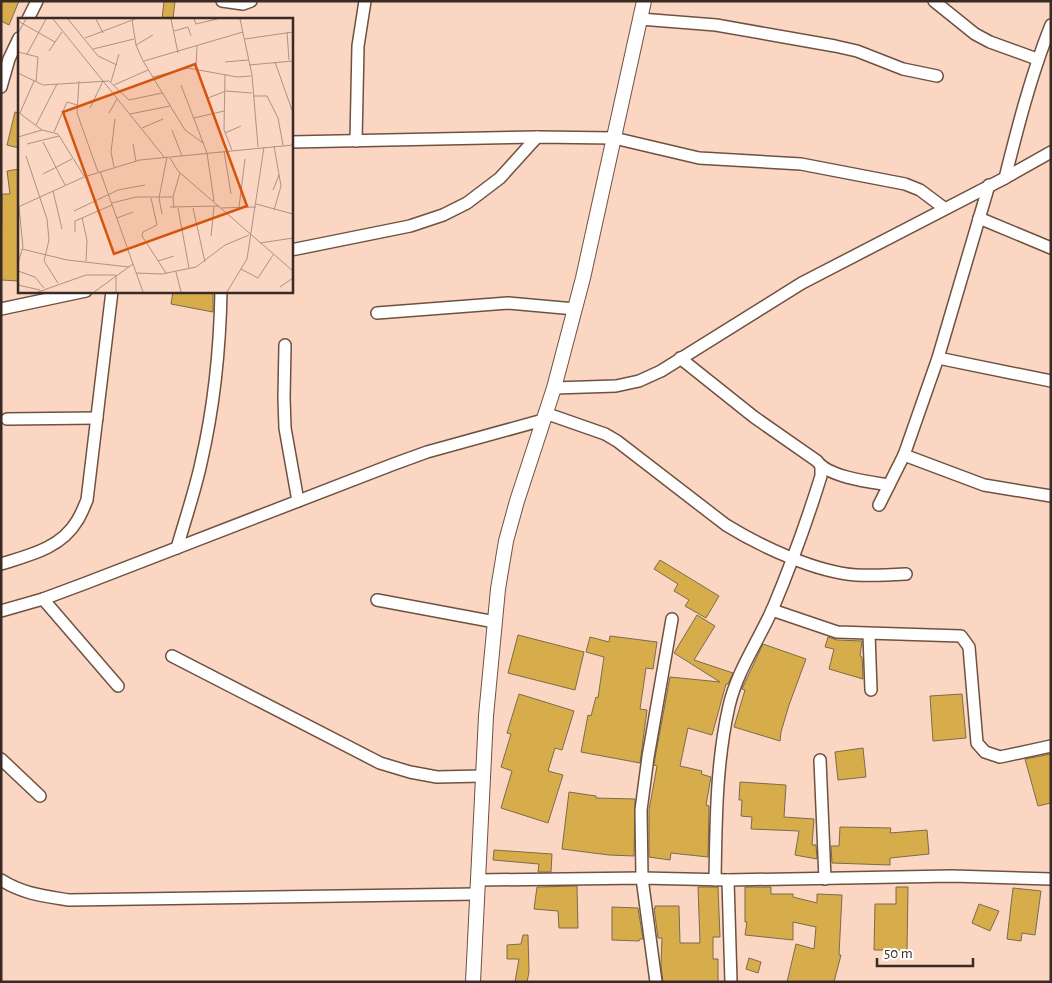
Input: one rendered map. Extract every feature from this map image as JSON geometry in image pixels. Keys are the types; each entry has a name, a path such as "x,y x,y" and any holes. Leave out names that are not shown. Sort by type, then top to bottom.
{"street":[{"path":"222,1 243,4 251,1"},
{"path":"356,141 358,46 365,1"},
{"path":"473,982 486,716 498,589 506,541 554,388 575,309 644,1"},
{"path":"934,1 975,34 990,42 1037,59"},
{"path":"28,18 33,3"},
{"path":"640,19 716,26 834,46 857,51 903,69 937,76"},
{"path":"1004,178 1037,59 1051,25"},
{"path":"1,87 9,59 18,40"},
{"path":"292,250 410,226 443,215 467,203 500,178 537,136"},
{"path":"292,142 537,136 614,138 699,158 801,164 905,184 920,190 944,208"},
{"path":"554,388 616,386 639,381 802,283 1051,152"},
{"path":"880,505 904,455 938,358 989,185"},
{"path":"979,218 1051,248"},
{"path":"1,309 81,292"},
{"path":"1,564 40,552 63,538 77,521 87,500 112,292"},
{"path":"177,548 201,464 206,438 219,352 220,292"},
{"path":"377,312 508,304 575,309"},
{"path":"285,345 285,428 298,501"},
{"path":"680,358 754,417 817,461 821,466 854,480 889,485"},
{"path":"938,358 1051,381"},
{"path":"1,611 43,599 427,452 544,416 605,434 617,441 742,536 793,559 840,573 857,575 906,574"},
{"path":"7,419 97,418"},
{"path":"904,455 984,485 1051,496"},
{"path":"715,880 716,807 719,768 730,704 739,678 772,610 793,559 821,476 821,466"},
{"path":"43,599 118,686"},
{"path":"377,600 495,622"},
{"path":"772,610 836,632 962,636 969,646 977,743 986,752 1000,757 1051,746"},
{"path":"656,982 642,878 642,810 648,757 672,618"},
{"path":"869,634 872,690"},
{"path":"172,656 380,763 410,772 437,777 482,776"},
{"path":"1,759 40,796"},
{"path":"820,760 825,879"},
{"path":"1,880 17,890 69,900 478,887 642,878 728,880 952,876 1051,879"},
{"path":"728,880 731,982"}],"building":[{"path":"1,1 19,1 9,25 1,21"},
{"path":"164,1 175,1 173,18 162,18"},
{"path":"15,112 18,113 18,148 7,145"},
{"path":"18,169 18,281 1,280 2,194 10,194 7,171"},
{"path":"173,292 213,292 213,312 171,304"},
{"path":"660,560 719,596 706,618 685,606 689,600 674,591 678,584 654,569"},
{"path":"697,615 715,626 694,660 733,673 728,684 726,684 712,735 688,728 680,766 702,771 701,774 711,777 706,805 709,806 708,857 671,853 670,860 649,857 649,810 657,766 654,765 670,677 720,682 674,653"},
{"path":"518,635 584,652 575,690 508,673"},
{"path":"610,636 657,642 653,669 646,668 640,709 647,710 640,763 581,752 588,715 591,716 596,697 598,698 604,657 586,652 590,637 609,642"},
{"path":"828,637 837,640 862,641 860,656 862,657 863,679 829,669 834,649 825,647"},
{"path":"763,644 806,659 789,705 780,741 734,727 745,690 742,689"},
{"path":"519,694 574,711 562,750 555,748 548,771 563,775 548,823 501,808 512,771 501,767 511,734 507,733"},
{"path":"962,694 966,738 933,741 930,696"},
{"path":"863,748 866,777 838,780 835,752"},
{"path":"1051,754 1051,803 1038,806 1025,759"},
{"path":"740,782 786,785 784,817 814,819 812,845 816,845 817,859 795,855 799,831 751,829 752,817 741,816 742,800 739,800"},
{"path":"569,792 596,796 596,798 635,799 634,856 562,849"},
{"path":"840,827 891,828 890,833 927,830 929,854 890,858 890,865 832,863 831,846 839,846"},
{"path":"494,850 552,854 551,872 538,872 539,864 493,860"},
{"path":"577,886 578,928 559,928 558,911 534,909 537,887"},
{"path":"698,887 718,887 720,937 713,937 713,959 718,959 718,982 663,982 661,965 662,938 658,938 654,908 655,906 679,906 680,943 700,943"},
{"path":"745,887 771,887 771,894 793,894 793,897 817,903 817,894 842,895 839,955 841,955 834,982 787,982 796,944 814,949 816,927 793,922 793,940 745,935 747,922 745,922"},
{"path":"896,887 908,887 907,950 874,950 875,904 896,904"},
{"path":"1013,888 1041,891 1035,935 1022,933 1021,941 1007,939"},
{"path":"979,904 999,911 990,931 972,923"},
{"path":"612,907 638,908 643,939 639,941 612,940"},
{"path":"523,935 528,935 529,972 527,982 515,982 519,959 507,959 507,945 521,944"},
{"path":"749,958 761,962 758,973 746,969"}]}
